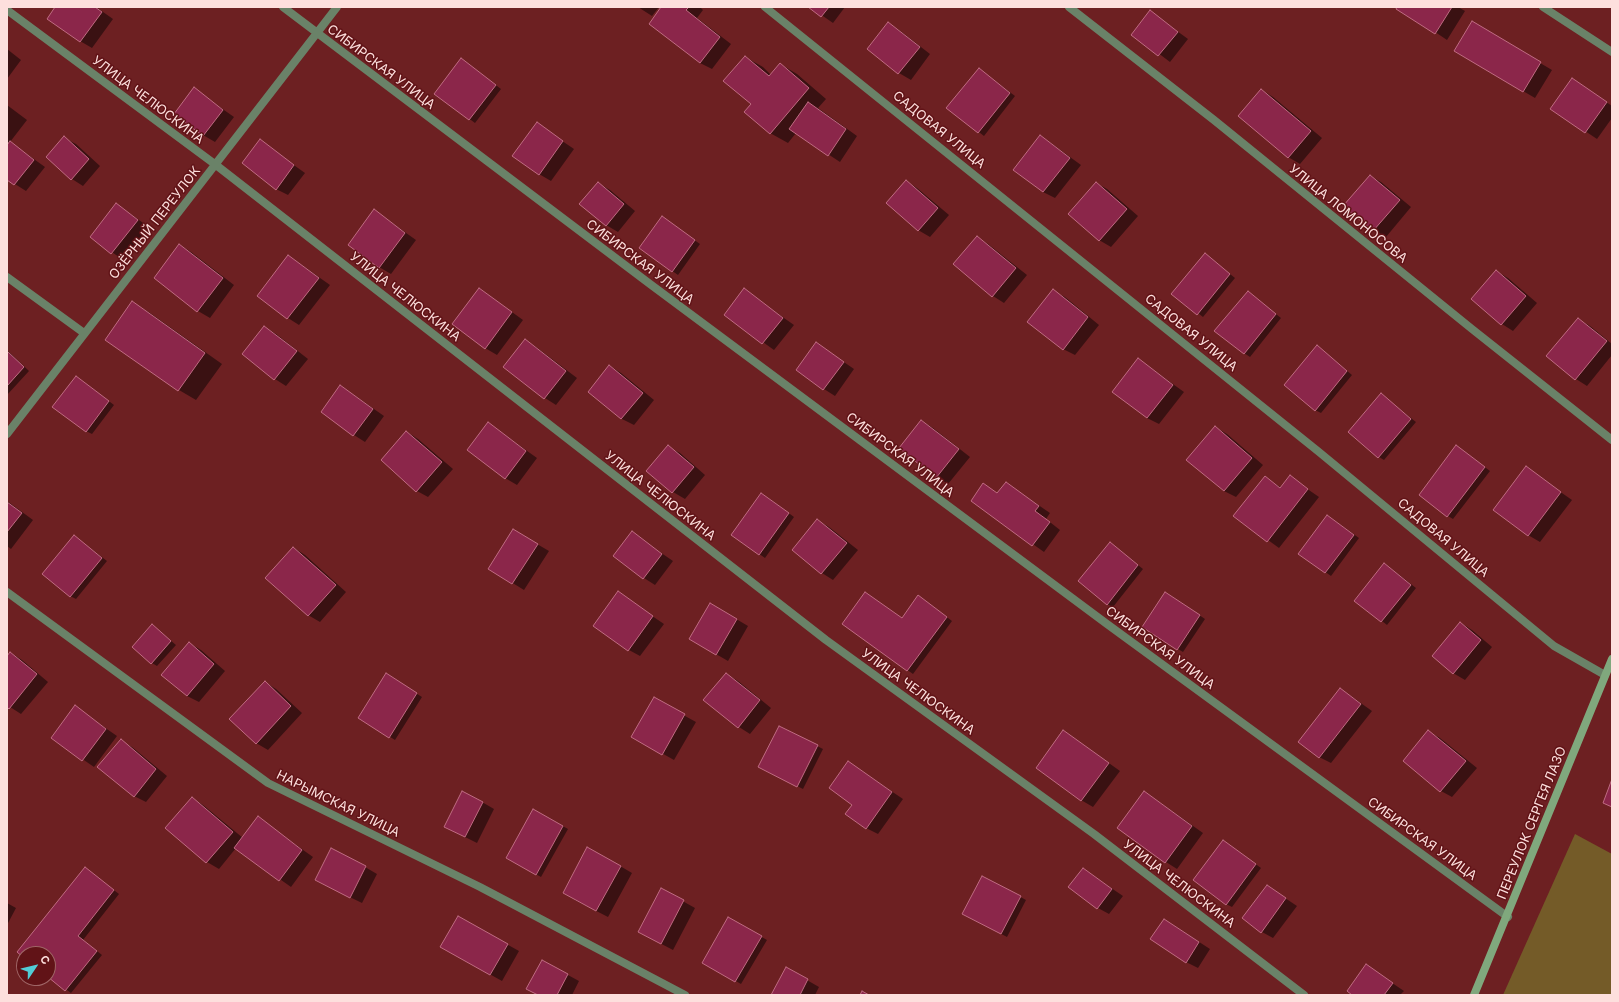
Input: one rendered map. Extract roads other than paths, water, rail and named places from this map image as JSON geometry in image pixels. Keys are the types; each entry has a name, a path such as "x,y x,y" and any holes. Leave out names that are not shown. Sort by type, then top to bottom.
{"street":[{"name":"СИБИРСКАЯ УЛИЦА","path":"283,7 650,284 1107,624 1508,917"},
{"name":"ОЗЁРНЫЙ ПЕРЕУЛОК","path":"7,434 338,7"},
{"name":"САДОВАЯ УЛИЦА","path":"765,7 1319,452 1554,646 1605,675"},
{"name":"УЛИЦА ЛОМОНОСОВА","path":"1069,7 1214,120 1472,330 1612,440"},
{"path":"1543,7 1612,52"},
{"name":"УЛИЦА ЧЕЛЮСКИНА","path":"7,10 216,165 826,640 1094,834 1304,995"},
{"path":"7,277 84,333"},
{"name":"НАРЫМСКАЯ УЛИЦА","path":"7,592 268,783 480,887 685,995"},
{"name":"ПЕРЕУЛОК СЕРГЕЯ ЛАЗО","path":"1474,995 1508,917 1612,659"}]}
